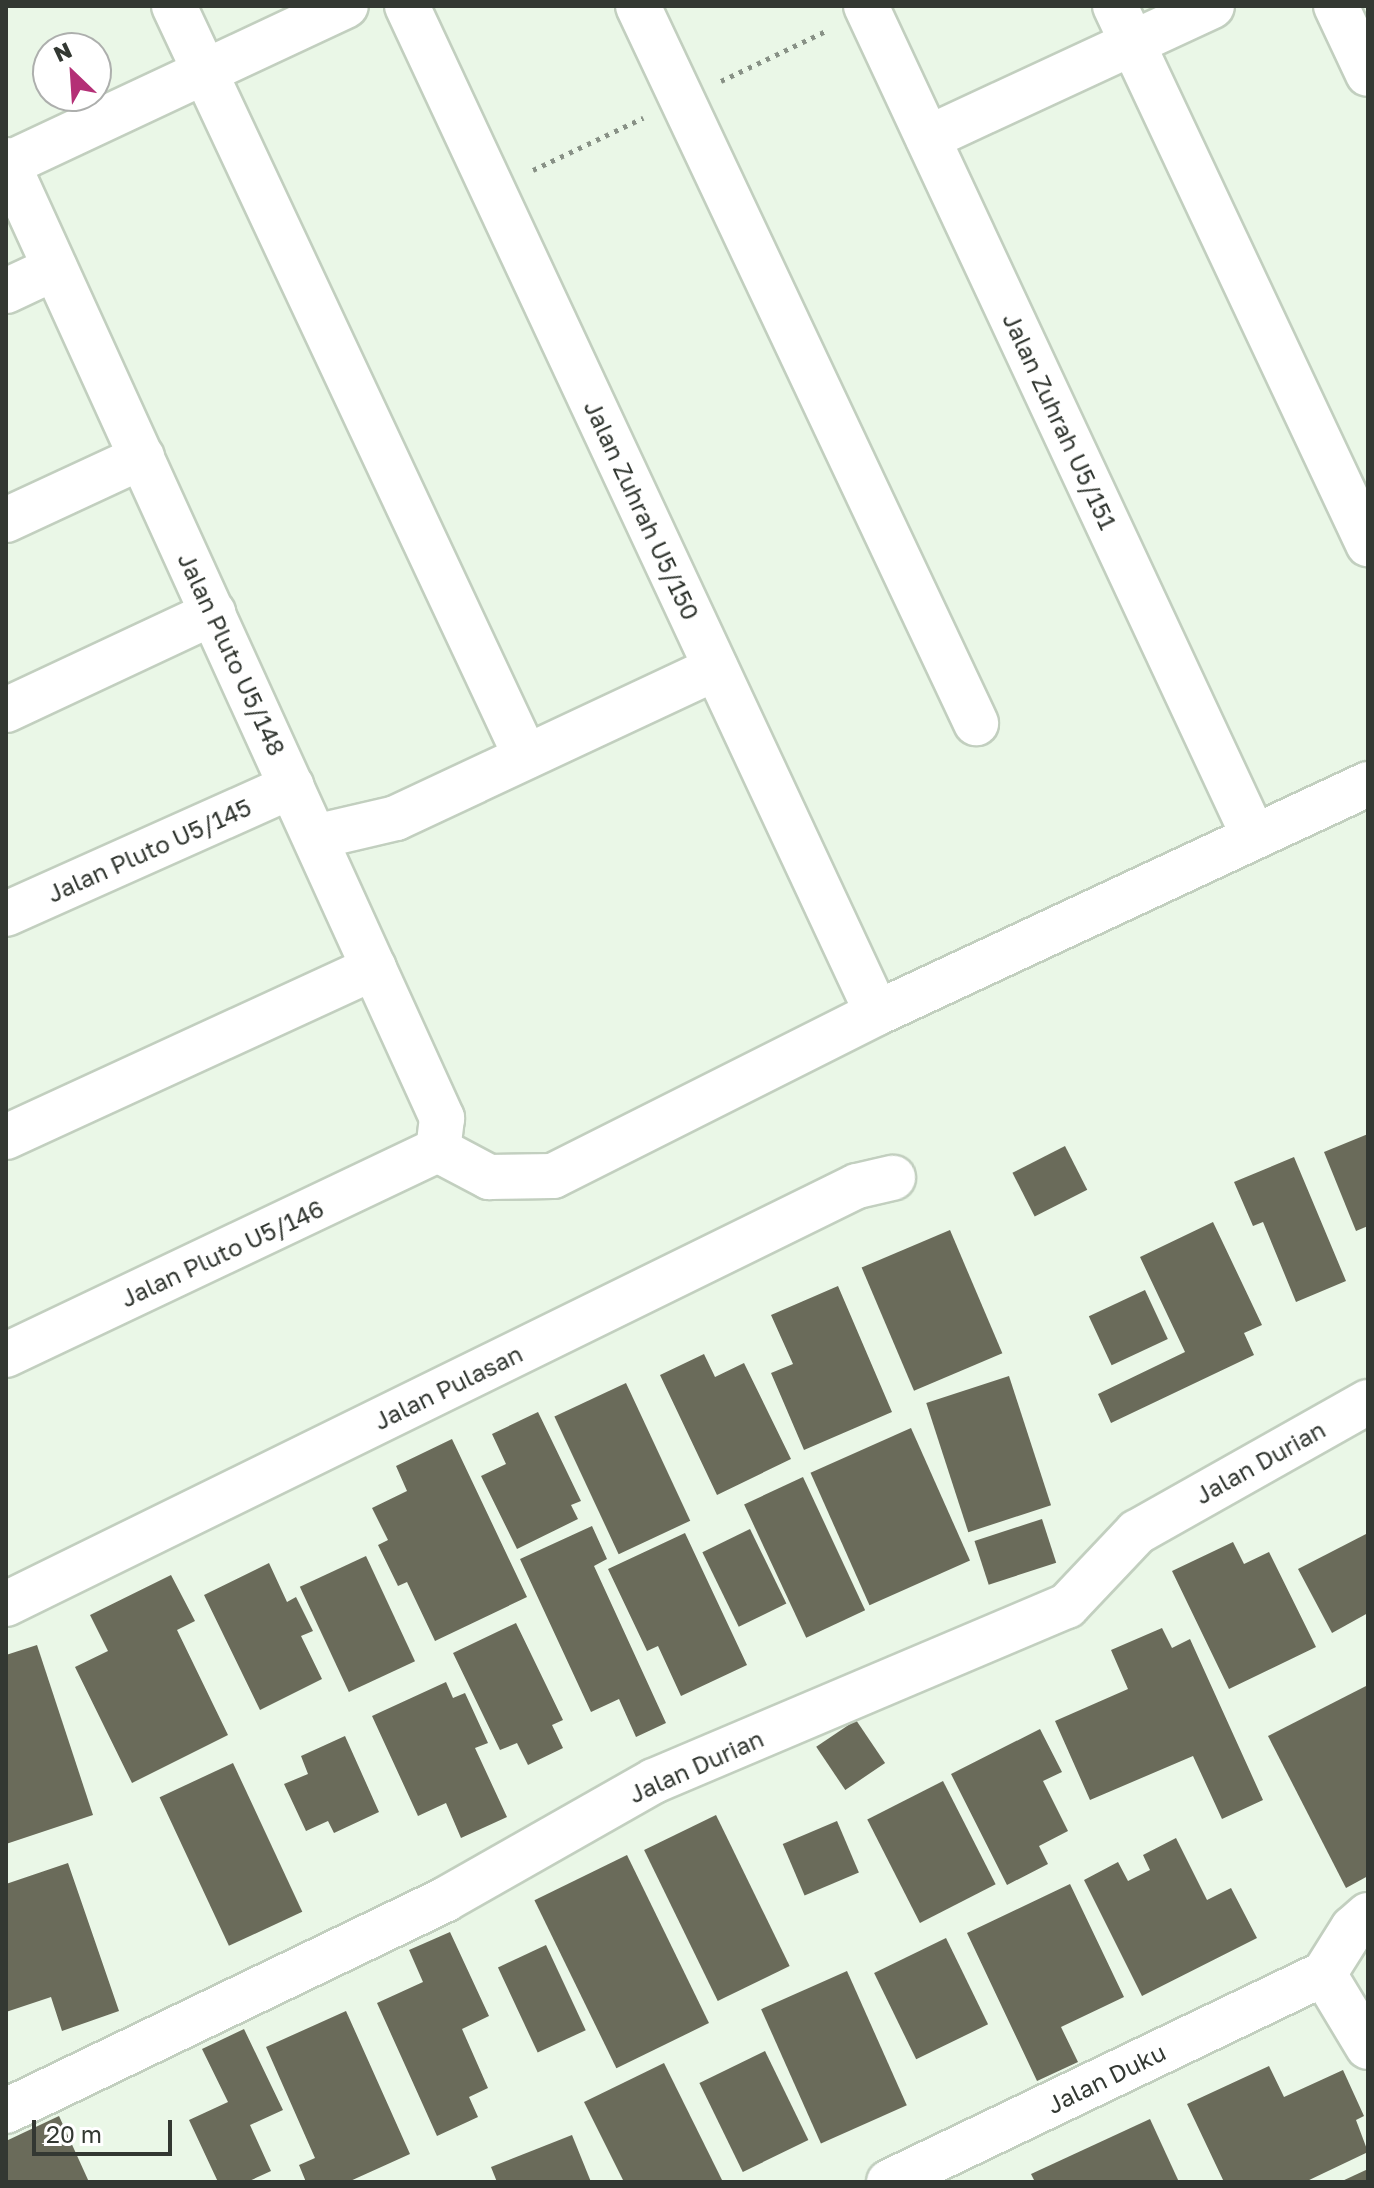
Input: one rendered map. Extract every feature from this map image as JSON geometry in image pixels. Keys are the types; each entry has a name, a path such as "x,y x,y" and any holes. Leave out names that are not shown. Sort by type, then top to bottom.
{"street":[{"path":"174,6 526,757"},
{"path":"7,162 346,6"},
{"name":"Jalan Zuhrah U5/150","path":"407,6 877,1013"},
{"path":"638,6 976,723"},
{"name":"Jalan Zuhrah U5/151","path":"866,6 1254,837"},
{"path":"928,138 1124,24 1212,6"},
{"path":"1336,6 1368,74"},
{"path":"1124,24 1368,544"},
{"name":"Jalan Pluto U5/148","path":"7,162 442,1118 438,1150"},
{"path":"6,291 55,268"},
{"path":"6,520 142,457"},
{"path":"6,710 213,613"},
{"path":"315,837 396,818 716,668"},
{"path":"438,1150 489,1177 553,1176 877,1013 1368,784"},
{"name":"Jalan Pluto U5/145","path":"6,914 292,786"},
{"path":"6,1137 374,968"},
{"name":"Jalan Pluto U5/146","path":"6,1355 438,1150"},
{"name":"Jalan Pulasan","path":"6,1604 843,1193 893,1178"},
{"name":"Jalan Durian","path":"6,2111 446,1899 654,1781 1067,1606 1137,1532 1368,1402"},
{"path":"1368,1915 1353,1928 1324,1974 1368,2047"},
{"name":"Jalan Duku","path":"889,2182 943,2170 1324,1974"}],"building":[{"path":"1368,1134 1368,1226 1356,1231 1324,1152"},
{"path":"1065,1146 1087,1190 1035,1216 1012,1173"},
{"path":"1294,1157 1346,1281 1296,1302 1263,1222 1253,1226 1234,1182"},
{"path":"1213,1222 1262,1325 1244,1333 1254,1355 1111,1423 1098,1394 1185,1352 1140,1257"},
{"path":"950,1230 1002,1353 914,1391 862,1268"},
{"path":"838,1286 892,1412 804,1450 771,1373 793,1364 771,1315"},
{"path":"1145,1290 1168,1339 1112,1365 1089,1316"},
{"path":"704,1354 715,1377 744,1363 791,1459 717,1495 660,1375"},
{"path":"1009,1376 1051,1505 968,1532 926,1403"},
{"path":"626,1383 690,1521 619,1554 554,1416"},
{"path":"538,1412 581,1501 571,1505 578,1519 517,1549 481,1476 506,1464 492,1434"},
{"path":"911,1428 970,1560 869,1605 811,1473"},
{"path":"452,1439 527,1597 435,1641 407,1582 398,1586 378,1545 388,1540 372,1508 407,1491 396,1466"},
{"path":"803,1477 865,1610 806,1638 744,1504"},
{"path":"1042,1519 1056,1563 989,1585 974,1541"},
{"path":"592,1526 607,1559 594,1566 666,1723 636,1737 619,1699 591,1712 520,1559"},
{"path":"750,1529 786,1604 739,1627 702,1552"},
{"path":"685,1533 747,1665 681,1696 658,1646 647,1651 608,1569"},
{"path":"1368,1533 1368,1613 1332,1633 1298,1569"},
{"path":"1233,1542 1244,1564 1269,1552 1316,1647 1229,1689 1172,1571"},
{"path":"366,1556 415,1661 349,1692 300,1587"},
{"path":"269,1563 287,1602 296,1597 313,1631 301,1636 322,1679 260,1710 204,1595"},
{"path":"171,1575 195,1621 177,1630 228,1735 132,1783 75,1667 108,1651 90,1615"},
{"path":"516,1623 563,1720 552,1725 563,1748 528,1765 517,1743 500,1750 453,1653"},
{"path":"1162,1628 1172,1648 1190,1639 1263,1800 1222,1819 1193,1756 1090,1800 1055,1721 1128,1689 1111,1650"},
{"path":"37,1645 93,1815 6,1844 6,1655"},
{"path":"446,1682 453,1698 465,1693 488,1743 475,1748 507,1817 461,1838 446,1803 418,1816 372,1716"},
{"path":"1368,1685 1368,1876 1346,1888 1268,1736"},
{"path":"856,1720 885,1763 845,1790 816,1747"},
{"path":"1040,1729 1062,1772 1043,1781 1068,1831 1039,1846 1048,1864 1007,1885 951,1774"},
{"path":"345,1736 379,1812 334,1833 328,1821 306,1831 284,1784 308,1774 301,1756"},
{"path":"233,1763 302,1912 229,1946 160,1797"},
{"path":"943,1781 996,1884 920,1923 867,1820"},
{"path":"716,1815 790,1966 718,2001 644,1850"},
{"path":"837,1821 859,1873 805,1896 783,1844"},
{"path":"1176,1838 1207,1900 1231,1888 1257,1938 1142,1996 1084,1880 1118,1862 1128,1881 1150,1870 1143,1855"},
{"path":"627,1855 709,2023 616,2068 534,1900"},
{"path":"68,1863 119,2011 62,2031 51,1997 6,2012 6,1884"},
{"path":"1070,1884 1124,1997 1061,2027 1078,2062 1037,2081 967,1933"},
{"path":"450,1932 489,2016 462,2029 488,2088 469,2097 478,2117 437,2136 377,2003 423,1982 409,1950"},
{"path":"946,1938 988,2024 916,2059 874,1973"},
{"path":"546,1945 586,2030 538,2053 498,1967"},
{"path":"847,1971 907,2105 821,2144 761,2009"},
{"path":"346,2011 410,2154 348,2182 306,2182 299,2165 315,2158 266,2047"},
{"path":"244,2029 283,2110 250,2125 271,2171 247,2182 218,2182 189,2120 228,2102 202,2049"},
{"path":"765,2051 808,2140 743,2172 699,2083"},
{"path":"664,2063 723,2182 624,2182 584,2102"},
{"path":"1269,2066 1284,2097 1343,2070 1364,2116 1356,2120 1368,2152 1305,2182 1224,2182 1187,2104"},
{"path":"59,2116 89,2182 6,2182 6,2141"},
{"path":"1150,2119 1179,2182 1035,2182 1031,2174"},
{"path":"572,2135 591,2182 497,2182 491,2167"},
{"path":"1368,2169 1368,2182 1340,2182"}]}
